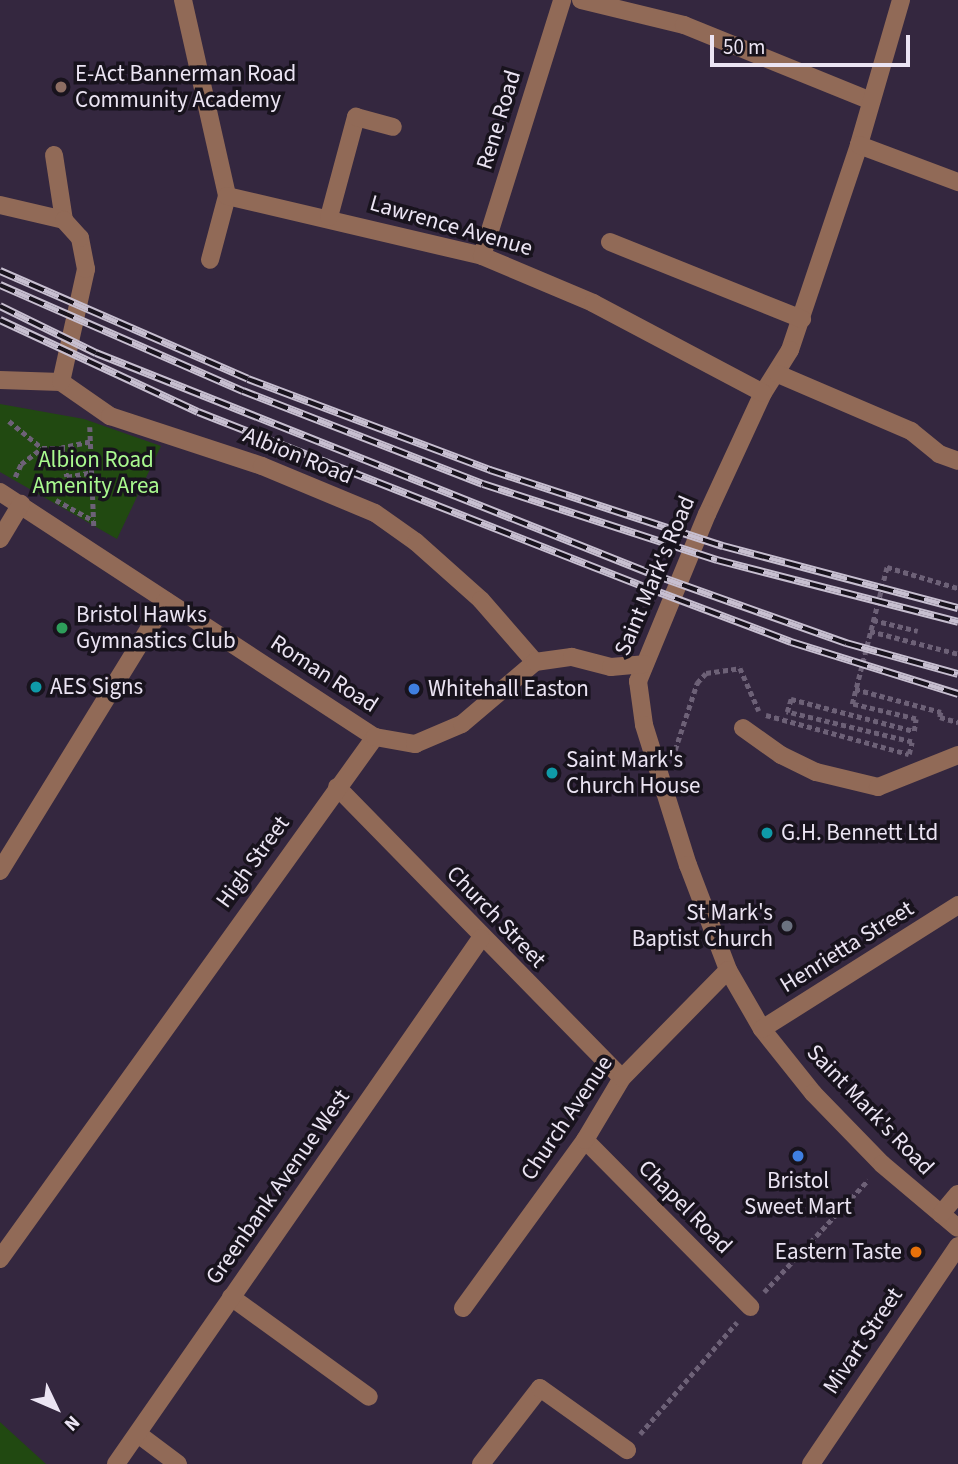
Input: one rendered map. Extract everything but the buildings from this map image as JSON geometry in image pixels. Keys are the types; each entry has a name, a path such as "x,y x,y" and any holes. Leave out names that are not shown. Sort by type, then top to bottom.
{"street":[{"path":"183,0 227,196 210,260"},
{"name":"Rene Road","path":"482,256 562,0"},
{"path":"581,0 684,25 871,101"},
{"name":"Saint Mark's Road","path":"901,0 859,145 802,319 778,374 763,393 643,664 638,681 644,725 688,865 728,970 762,1029 856,1138 958,1228"},
{"path":"329,217 356,117 393,127"},
{"path":"859,145 958,182"},
{"path":"0,380 61,382 86,269 80,238 64,220 54,155"},
{"name":"Lawrence Avenue","path":"227,196 329,217 482,256 593,303 763,393"},
{"path":"0,205 64,220"},
{"path":"610,242 802,319"},
{"path":"778,374 911,431 939,454 958,461"},
{"name":"Albion Road","path":"61,382 110,416 262,466 375,513 416,542 481,600 536,662"},
{"name":"Roman Road","path":"0,492 374,737"},
{"path":"0,539 21,504"},
{"path":"0,871 166,601"},
{"path":"374,737 415,744 462,724 536,662 572,657 611,667 643,664"},
{"path":"743,728 781,755 816,772 877,786 958,755"},
{"name":"High Street","path":"0,1259 374,737"},
{"name":"Church Street","path":"337,787 481,938 622,1078"},
{"name":"Henrietta Street","path":"762,1029 958,905"},
{"name":"Greenbank Avenue West","path":"116,1464 481,938"},
{"name":"Church Avenue","path":"463,1308 585,1140 622,1078 648,1047 728,970"},
{"name":"Chapel Road","path":"585,1140 750,1307"},
{"path":"941,1214 958,1194"},
{"name":"Mivart Street","path":"811,1464 958,1246"},
{"path":"231,1297 369,1397"},
{"path":"481,1464 540,1388 627,1450"},
{"path":"138,1434 178,1464"}],"path":[{"path":"9,421 42,448 62,448 90,442"},
{"path":"26,483 15,477 16,470 42,448"},
{"path":"62,448 67,477 92,472"},
{"path":"90,454 95,555"},
{"path":"48,495 94,520"},
{"path":"658,768 674,755 697,683 706,673 719,668 740,668 760,714 909,754 912,742 788,712 791,699 914,731 916,719 852,704 887,568 958,588"},
{"path":"873,620 918,631"},
{"path":"870,631 958,654"},
{"path":"855,689 938,711 940,717 958,722"},
{"path":"795,735 797,725"}],"green space":[{"name":"Albion Road Amenity Area","path":"0,404 84,419 161,446 117,539 0,472"},
{"path":"0,1422 46,1464 0,1464"}],"railway":[{"path":"0,271 248,379 490,470 723,546 958,608"},
{"path":"0,285 243,391 483,484 717,560 958,622"},
{"path":"0,306 96,353 652,574 846,643 958,674"},
{"path":"0,320 198,412 645,587 791,642 958,694"}],"place":[{"name":"E-Act Bannerman Road Community Academy","path":"61,87"},
{"name":"Bristol Hawks Gymnastics Club","path":"62,628"},
{"name":"AES Signs","path":"36,687"},
{"name":"Whitehall Easton","path":"414,689"},
{"name":"Saint Mark's Church House","path":"552,773"},
{"name":"G.H. Bennett Ltd","path":"767,833"},
{"name":"St Mark's Baptist Church","path":"787,926"},
{"name":"Bristol Sweet Mart","path":"798,1156"},
{"name":"Eastern Taste","path":"916,1252"}]}
